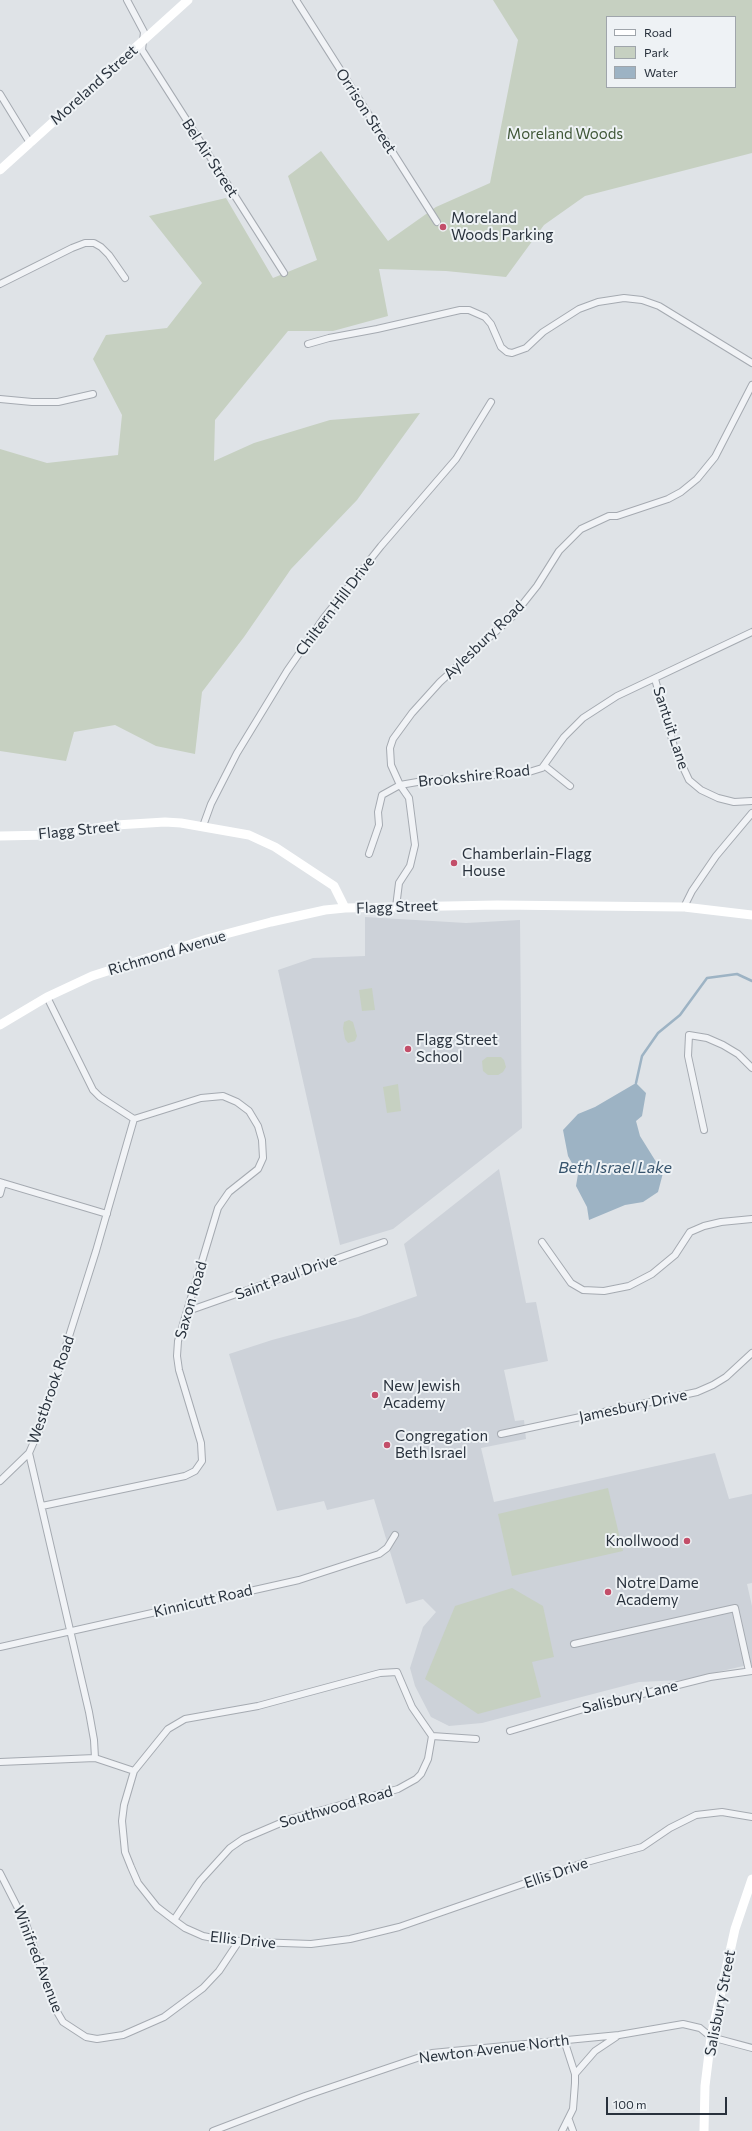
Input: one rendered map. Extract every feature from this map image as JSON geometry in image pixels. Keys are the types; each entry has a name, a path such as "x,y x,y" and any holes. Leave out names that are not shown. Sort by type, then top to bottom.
{"street":[{"name":"Bel Air Street","path":"127,0 144,32 142,50 284,273"},
{"name":"Moreland Street","path":"0,170 188,0"},
{"name":"Orrison Street","path":"296,0 437,222"},
{"path":"0,94 30,143"},
{"path":"0,284 72,248 86,243 94,243 101,247 109,255 125,278"},
{"path":"308,344 329,338 377,329 460,310 469,310 485,317 491,324 501,347 507,352 520,352 543,332 579,309 598,302 624,298 642,300 659,306 752,363"},
{"name":"Aylesbury Road","path":"400,785 391,765 390,748 398,731 424,698 514,615 537,586 559,550 581,529 609,516 617,516 668,499 697,479 715,457 752,385"},
{"path":"0,398 32,402 58,402 93,394"},
{"name":"Chiltern Hill Drive","path":"203,826 211,804 237,753 287,671 323,619 381,546 456,459 491,402"},
{"name":"Brookshire Road","path":"396,907 399,883 410,866 415,845 409,798 400,785 423,781 529,772 542,768 545,766 564,737 583,718 617,696 752,632"},
{"name":"Santuit Lane","path":"655,679 675,750 689,780 701,790 718,798 734,802 752,801"},
{"path":"545,766 570,786"},
{"path":"369,854 379,825 378,812 382,795 400,785"},
{"path":"684,907 692,891 716,856 752,813"},
{"name":"Flagg Street","path":"0,836 50,834 158,822 181,823 248,834 275,847 334,886 344,908 497,905 684,907 752,915"},
{"name":"Richmond Avenue","path":"0,1025 47,997 92,976 207,939 300,914 344,908"},
{"path":"47,997 93,1090 134,1119"},
{"path":"704,1130 688,1056 689,1035 707,1038 723,1045 738,1054 752,1068"},
{"name":"Saxon Road","path":"42,1506 179,1478 190,1474 199,1467 202,1461 203,1449 179,1370 177,1356 178,1341 218,1208 229,1192 258,1169 263,1158 262,1140 258,1126 249,1111 237,1102 223,1096 201,1098 134,1119"},
{"name":"Westbrook Road","path":"95,1758 94,1740 89,1712 30,1453 40,1428 107,1214 134,1119"},
{"path":"0,1194 2,1182 107,1214"},
{"path":"542,1242 571,1283 583,1290 604,1290 629,1286 652,1274 675,1255 690,1232 715,1223 752,1219"},
{"name":"Saint Paul Drive","path":"188,1311 384,1242"},
{"name":"Jamesbury Drive","path":"501,1434 697,1392 726,1377 752,1353"},
{"path":"0,1480 30,1453"},
{"name":"Kinnicutt Road","path":"0,1647 299,1580 379,1554 387,1548 395,1536"},
{"path":"574,1644 735,1608 751,1671"},
{"name":"Salisbury Lane","path":"510,1731 587,1708 710,1677 751,1671"},
{"name":"Ellis Drive","path":"432,1736 412,1707 397,1672 380,1673 258,1706 185,1719 168,1729 134,1771 124,1805 122,1821 125,1852 138,1883 157,1907 186,1928 203,1936 239,1942 311,1944 350,1939 399,1927 583,1863 642,1848 670,1828 696,1815 722,1812 752,1817"},
{"path":"432,1736 476,1739"},
{"name":"Southwood Road","path":"174,1920 200,1882 230,1848 243,1839 290,1819 398,1789 409,1784 416,1779 426,1767 432,1736"},
{"path":"0,1762 95,1758 134,1771"},
{"name":"Winifred Avenue","path":"0,1873 26,1924 56,2010 63,2022 86,2037 97,2039 123,2035 164,2017 203,1988 219,1971 239,1942"},
{"name":"Salisbury Street","path":"704,2131 705,2086 711,2037 735,1929 752,1879"},
{"name":"Newton Avenue North","path":"213,2131 305,2096 421,2055 619,2035 683,2024 700,2028 711,2037 752,2048"},
{"path":"575,2074 595,2051 619,2035"},
{"path":"562,2131 569,2120 574,2096 575,2074 564,2040"},
{"path":"569,2120 573,2131"}],"shaded area":[{"name":"Flagg Street School","path":"365,917 466,923 520,920 522,1128 393,1229 340,1245 278,970 313,958 365,956"},
{"path":"499,1169 526,1303 536,1302 548,1361 504,1370 515,1421 524,1420 526,1439 481,1448 494,1502 715,1453 729,1499 752,1494 752,1583 747,1584 752,1606 752,1664 683,1680 639,1682 482,1723 449,1726 431,1717 415,1686 410,1668 423,1627 436,1612 423,1599 406,1604 374,1499 327,1510 324,1501 277,1511 229,1354 272,1340 358,1317 417,1296 404,1244"}],"green space":[{"name":"Moreland Woods","path":"493,0 752,0 752,153 585,196 544,225 506,277 446,271 379,269 388,316 333,331 288,331 215,420 214,461 254,443 330,420 420,413 357,500 291,569 244,637 202,692 195,754 156,746 115,725 74,732 66,761 0,751 0,449 47,463 118,455 122,415 93,359 106,335 167,328 202,283 149,216 226,198 273,278 317,260 288,176 321,151 388,241 436,207 490,183 518,40"},
{"path":"372,988 375,1010 362,1011 359,990"},
{"path":"349,1020 353,1022 357,1036 355,1041 348,1043 345,1039 343,1028 344,1022"},
{"path":"487,1057 501,1057 504,1060 506,1067 503,1072 498,1075 488,1075 483,1071 482,1061"},
{"path":"398,1084 401,1111 387,1113 383,1087"},
{"path":"608,1488 623,1551 512,1576 498,1514"},
{"path":"512,1588 543,1606 554,1657 532,1662 541,1697 478,1714 425,1679 455,1606"}],"water":[{"name":"Beth Israel Lake","path":"636,1083 646,1093 642,1116 636,1121 640,1136 663,1173 658,1192 643,1202 625,1205 589,1220 587,1207 576,1186 578,1174 568,1156 563,1130 578,1114 595,1107"}],"waterway":[{"path":"636,1083 642,1056 658,1033 680,1015 707,978 737,974 752,981"}],"place":[{"name":"Moreland Woods Parking","path":"443,227"},
{"name":"Chamberlain-Flagg House","path":"454,863"},
{"name":"Flagg Street School","path":"408,1049"},
{"name":"New Jewish Academy","path":"375,1395"},
{"name":"Congregation Beth Israel","path":"387,1445"},
{"name":"Knollwood","path":"687,1541"},
{"name":"Notre Dame Academy","path":"608,1592"}]}
